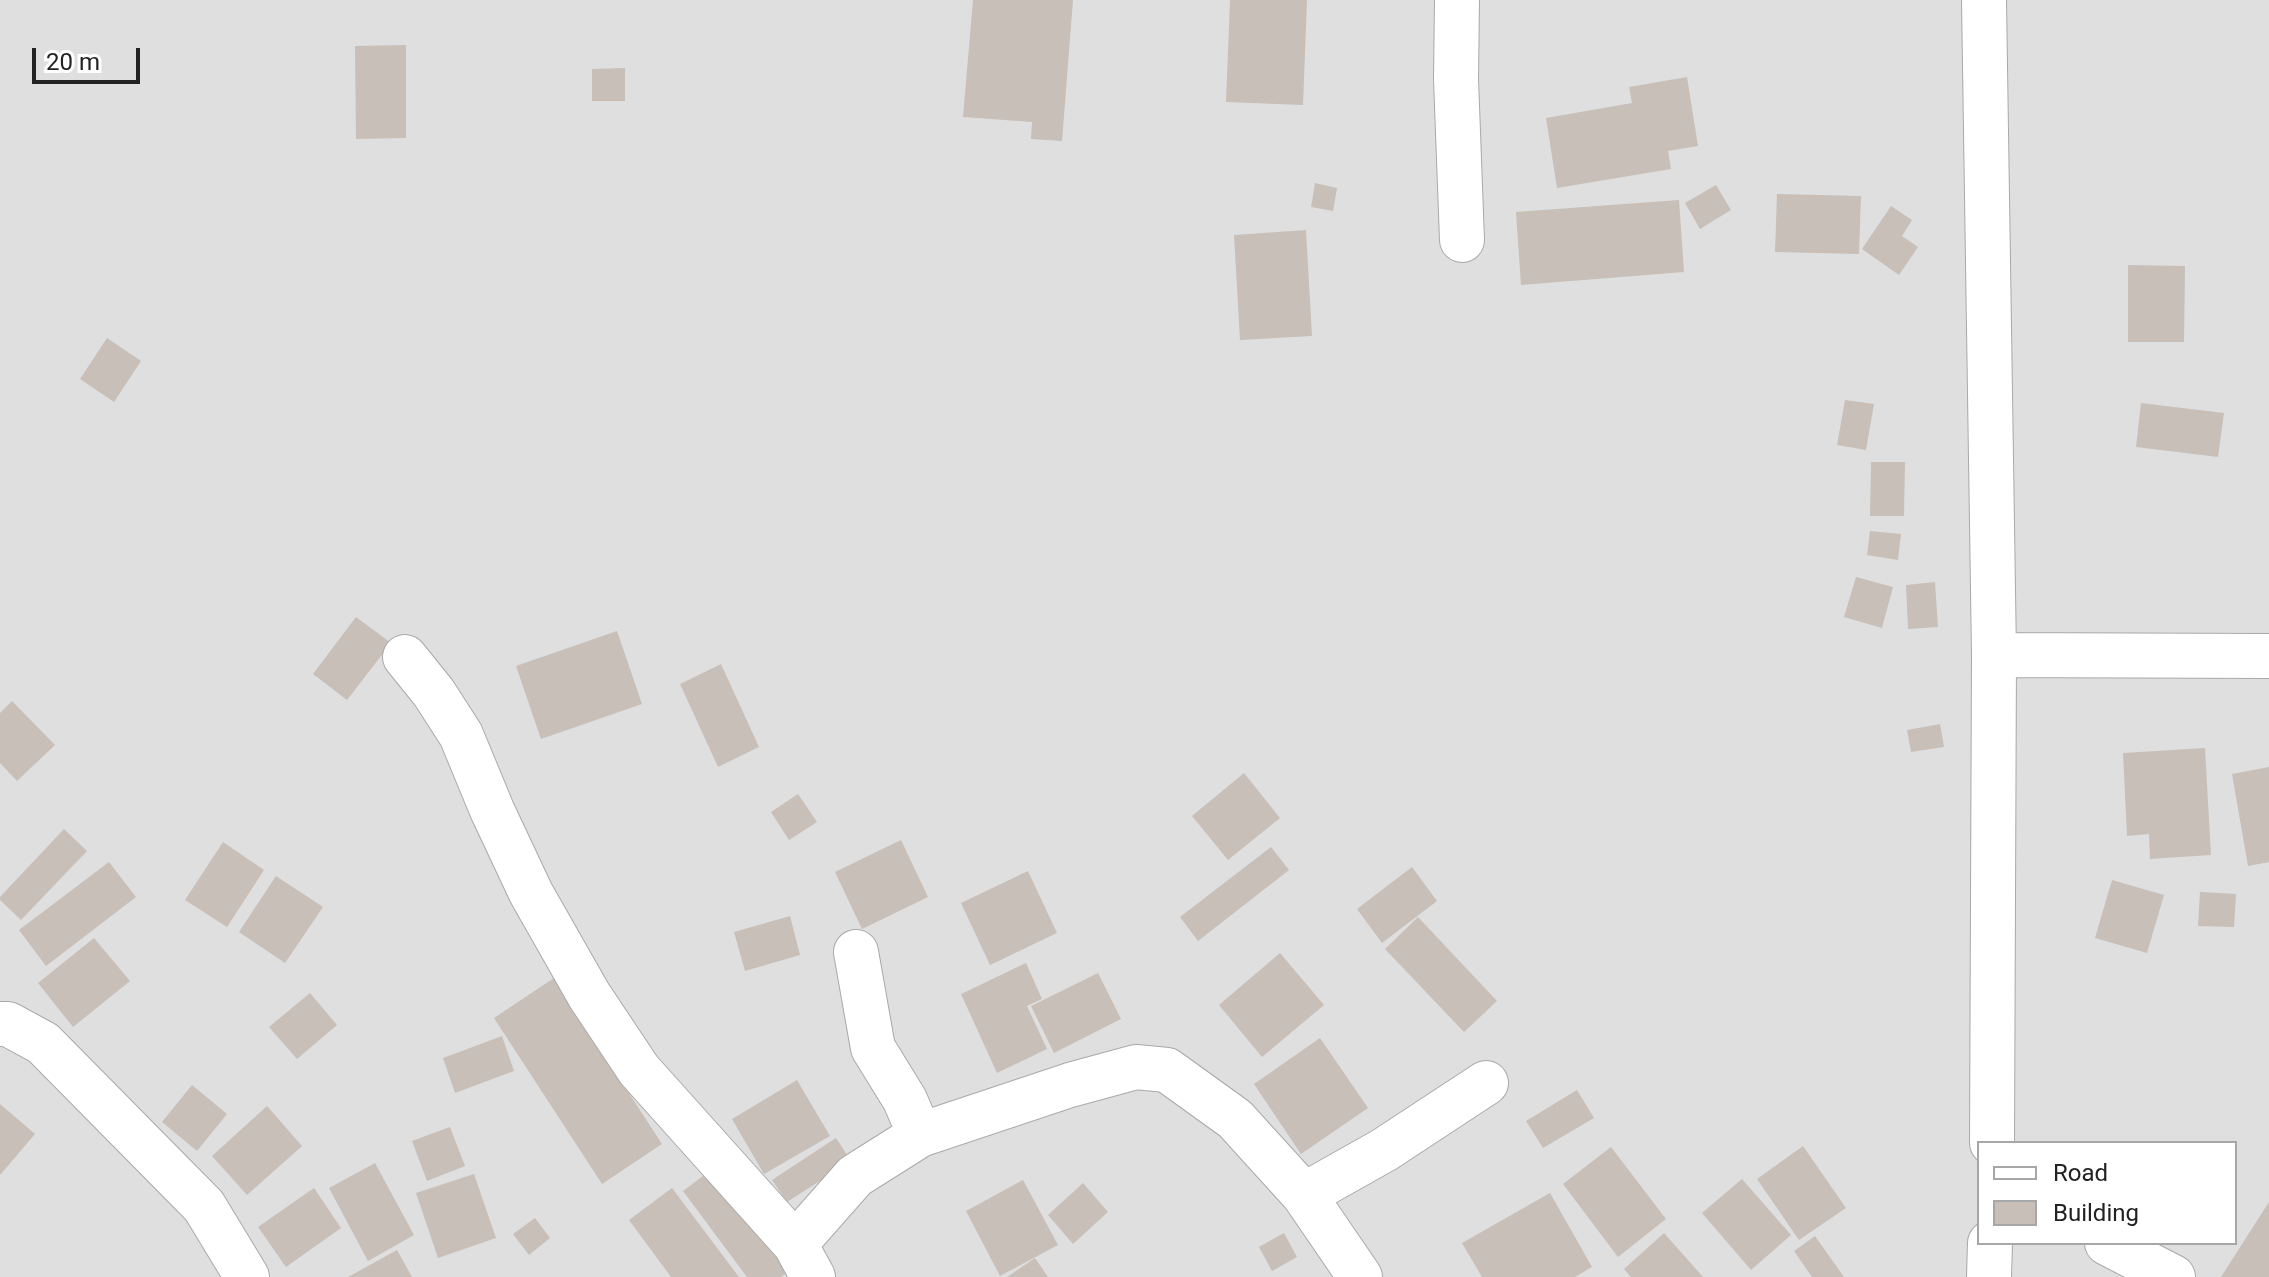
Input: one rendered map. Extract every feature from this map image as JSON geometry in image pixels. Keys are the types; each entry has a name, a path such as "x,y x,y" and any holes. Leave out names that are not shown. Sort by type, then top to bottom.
{"street":[{"path":"1457,0 1456,79 1462,240"},
{"path":"1984,0 1994,655 1996,1129"},
{"path":"1994,655 2269,656"},
{"path":"405,657 434,693 461,735 531,893 589,995 639,1070 804,1261 855,1176 920,1135 1070,1085 1136,1067 1167,1070 1235,1119 1304,1195 1360,1277"},
{"path":"856,952 873,1048 905,1100 920,1135"},
{"path":"0,1024 8,1024 43,1043 204,1206 247,1277"},
{"path":"1304,1195 1384,1150 1486,1083"},
{"path":"1989,1277 1990,1245"},
{"path":"2111,1245 2173,1277"}],"shaded area":[{"path":"0,0 2269,0 2269,1277 0,1277"}],"building":[{"path":"973,0 1073,0 1062,141 1031,139 1032,122 963,117"},
{"path":"1230,0 1307,0 1303,105 1226,102"},
{"path":"406,45 406,138 356,139 355,46"},
{"path":"625,68 625,101 592,101 592,69"},
{"path":"1687,77 1698,146 1668,151 1671,169 1557,188 1546,118 1632,103 1629,87"},
{"path":"1315,183 1337,188 1333,211 1311,207"},
{"path":"1716,185 1731,210 1700,229 1685,203"},
{"path":"1777,194 1861,196 1859,254 1775,252"},
{"path":"1679,200 1684,272 1521,285 1516,212"},
{"path":"1891,206 1912,220 1902,236 1918,247 1899,275 1862,249"},
{"path":"1306,230 1312,336 1240,340 1234,235"},
{"path":"2128,265 2185,266 2184,342 2128,342"},
{"path":"107,338 141,361 114,402 80,379"},
{"path":"1845,400 1874,404 1866,450 1837,445"},
{"path":"2141,403 2224,413 2218,457 2136,447"},
{"path":"1871,462 1905,462 1904,516 1870,516"},
{"path":"1870,531 1901,534 1898,560 1867,555"},
{"path":"1856,577 1893,587 1882,628 1844,617"},
{"path":"1935,582 1938,627 1908,629 1906,585"},
{"path":"356,617 391,643 347,700 313,674"},
{"path":"617,631 642,704 541,739 516,666"},
{"path":"721,664 759,747 718,767 680,684"},
{"path":"12,701 55,745 17,781 0,763 0,713"},
{"path":"1940,724 1944,747 1911,752 1907,730"},
{"path":"2205,748 2211,855 2150,859 2149,834 2127,836 2123,753"},
{"path":"2269,767 2269,862 2248,866 2232,774"},
{"path":"1244,773 1280,818 1228,860 1192,816"},
{"path":"798,794 817,822 789,840 771,812"},
{"path":"64,829 87,851 21,920 0,897"},
{"path":"901,840 928,897 862,929 835,872"},
{"path":"223,842 264,870 227,927 185,900"},
{"path":"1271,847 1289,870 1198,941 1180,917"},
{"path":"109,862 136,897 46,966 19,930"},
{"path":"1412,867 1437,901 1382,943 1357,909"},
{"path":"1028,871 1057,933 990,965 961,903"},
{"path":"276,876 323,907 285,963 239,932"},
{"path":"2112,880 2164,895 2147,953 2095,938"},
{"path":"2200,892 2236,894 2234,927 2198,926"},
{"path":"790,916 800,955 745,971 734,932"},
{"path":"1418,917 1497,1001 1464,1032 1385,949"},
{"path":"94,938 130,981 73,1027 38,983"},
{"path":"1280,953 1324,1005 1262,1057 1219,1005"},
{"path":"1026,963 1042,999 1027,1006 1047,1049 997,1073 961,994"},
{"path":"1098,973 1121,1019 1054,1053 1031,1006"},
{"path":"554,978 662,1144 602,1184 494,1018"},
{"path":"310,993 337,1025 297,1059 269,1027"},
{"path":"502,1036 514,1071 455,1093 443,1058"},
{"path":"1320,1038 1368,1108 1301,1154 1254,1084"},
{"path":"797,1080 830,1136 764,1174 732,1119"},
{"path":"192,1085 227,1114 197,1151 162,1122"},
{"path":"1577,1090 1594,1118 1543,1148 1526,1121"},
{"path":"0,1104 35,1134 0,1175"},
{"path":"267,1106 302,1146 247,1195 212,1156"},
{"path":"450,1127 465,1166 427,1181 412,1141"},
{"path":"836,1138 851,1161 787,1202 772,1180"},
{"path":"1803,1146 1846,1208 1799,1240 1757,1179"},
{"path":"1611,1147 1666,1219 1618,1257 1563,1184"},
{"path":"375,1163 414,1235 368,1261 329,1188"},
{"path":"711,1170 788,1272 781,1277 747,1277 683,1191"},
{"path":"474,1174 496,1238 438,1258 416,1193"},
{"path":"1742,1179 1791,1235 1751,1270 1702,1213"},
{"path":"1023,1180 1058,1245 1000,1276 966,1211"},
{"path":"1083,1183 1108,1212 1073,1244 1048,1215"},
{"path":"314,1188 341,1228 286,1267 258,1227"},
{"path":"672,1188 739,1277 671,1277 629,1220"},
{"path":"1550,1193 1592,1267 1575,1277 1482,1277 1462,1243"},
{"path":"2269,1202 2269,1277 2221,1277"},
{"path":"535,1218 550,1238 529,1255 513,1234"},
{"path":"1284,1233 1297,1257 1272,1271 1259,1247"},
{"path":"1664,1233 1703,1277 1631,1277 1624,1269"},
{"path":"1815,1236 1844,1277 1812,1277 1794,1251"},
{"path":"397,1250 412,1277 348,1277"},
{"path":"1035,1258 1048,1277 1007,1277"}]}
